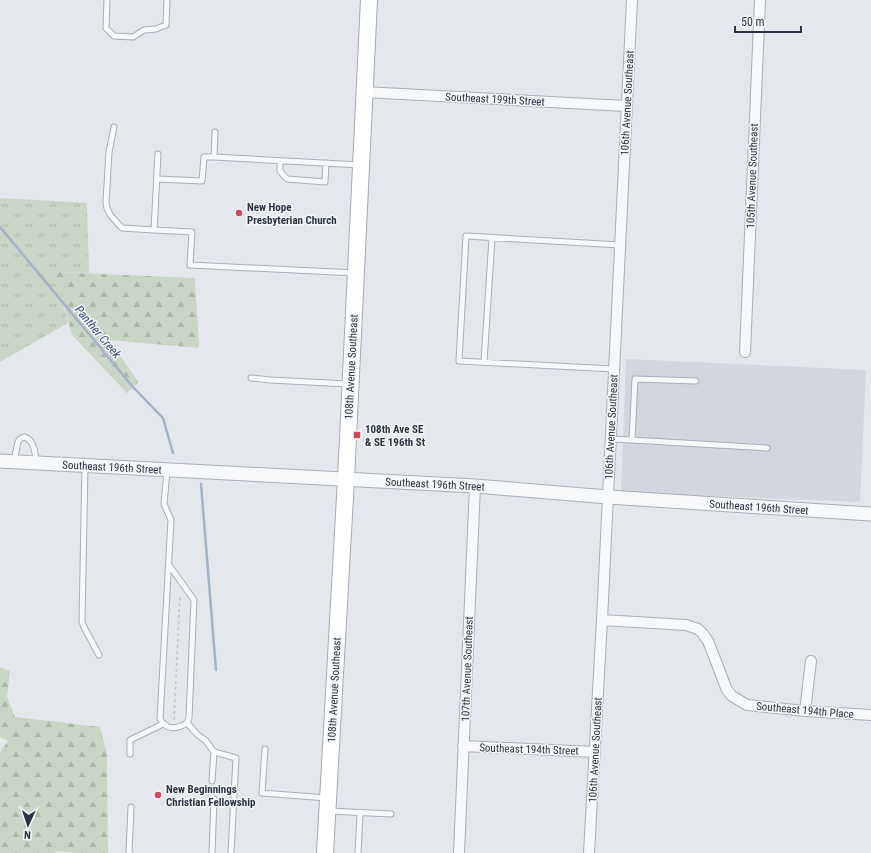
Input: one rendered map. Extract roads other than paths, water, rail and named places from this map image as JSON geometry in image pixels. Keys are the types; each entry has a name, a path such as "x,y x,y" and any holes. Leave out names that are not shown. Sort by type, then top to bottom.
{"main road":[{"name":"108th Avenue Southeast","path":"325,853 351,384 369,0"}],"street":[{"name":"106th Avenue Southeast","path":"589,853 602,620 632,0"},
{"name":"105th Avenue Southeast","path":"745,352 760,0"},
{"name":"Southeast 199th Street","path":"364,92 626,106"},
{"name":"Southeast 196th Street","path":"0,461 475,486 608,497 871,514"},
{"name":"107th Avenue Southeast","path":"459,853 475,486"},
{"name":"Southeast 194th Place","path":"602,620 686,625 698,629 708,641 727,690 732,696 747,705 805,711 871,715"},
{"path":"805,711 811,660"},
{"name":"Southeast 194th Street","path":"463,746 595,752"}],"lane":[{"path":"107,0 106,28 114,36 133,37 144,30 156,29 166,25 167,0"},
{"path":"114,127 108,152 106,208 122,228 192,232 190,265 356,273"},
{"path":"214,157 215,132"},
{"path":"154,230 158,154"},
{"path":"156,179 202,181 204,157 361,165"},
{"path":"280,160 280,171 287,179 325,182 326,163"},
{"path":"614,370 459,361 466,236 620,245"},
{"path":"484,362 492,238"},
{"path":"251,378 351,384"},
{"path":"632,440 635,379 696,381"},
{"path":"14,462 18,442 24,437 29,439 32,444 35,452 36,463"},
{"path":"611,439 767,448"},
{"path":"85,465 82,622 99,655"},
{"path":"167,470 164,504 171,520 160,719 163,724 170,728 177,728 187,723 189,718 194,600 169,565"},
{"path":"187,723 206,741 214,752 236,758 231,853"},
{"path":"130,754 130,740 163,724"},
{"path":"265,749 262,793 328,804 360,813 390,814"},
{"path":"212,781 214,752"},
{"path":"211,796 214,799 212,853"},
{"path":"130,853 132,807"},
{"path":"358,853 360,813"}],"waterway":[{"name":"Panther Creek","path":"0,227 133,387 163,418 173,453"},
{"name":"Panther Creek","path":"201,484 216,670"}],"place":[{"name":"New Hope Presbyterian Church","path":"239,213"},
{"name":"108th Ave SE & SE 196th St","path":"357,435"},
{"name":"New Beginnings Christian Fellowship","path":"158,795"}]}
